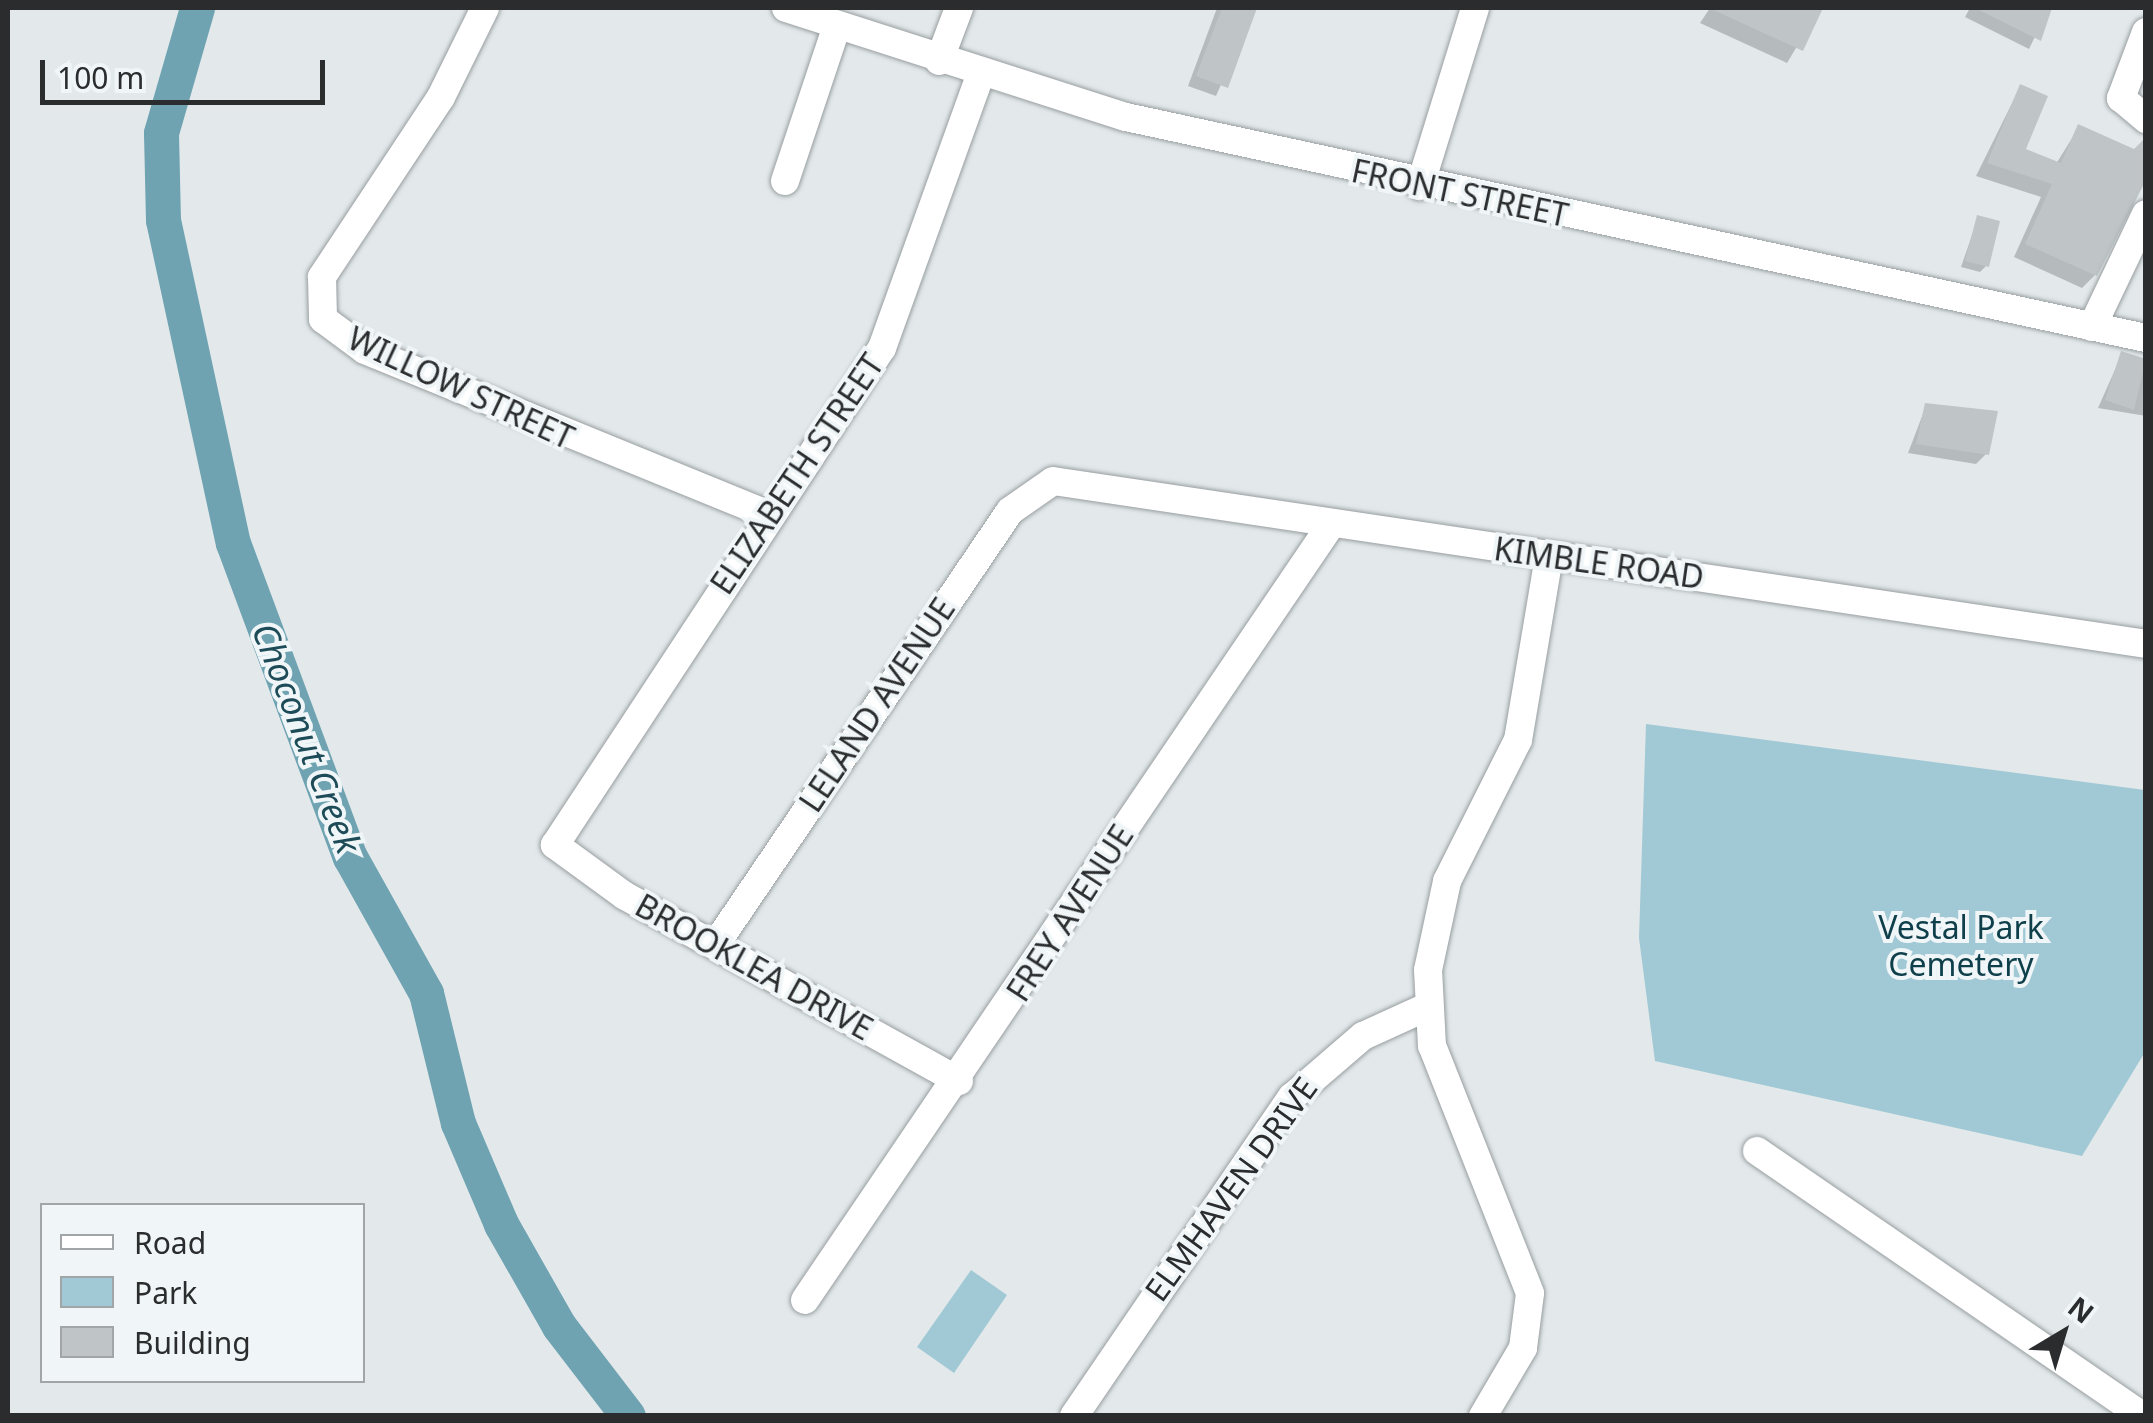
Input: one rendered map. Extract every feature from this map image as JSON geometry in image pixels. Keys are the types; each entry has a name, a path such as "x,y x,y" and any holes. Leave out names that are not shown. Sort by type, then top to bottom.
{"street":[{"name":"WILLOW STREET","path":"485,8 417,137 336,250 319,284 323,320 365,350 770,515"},
{"name":"FRONT STREET","path":"786,8 981,73 1420,186 2145,336"},
{"path":"939,60 960,8"},
{"path":"1420,186 1475,8"},
{"path":"785,180 837,26"},
{"path":"2144,47 2121,98 2146,119"},
{"name":"ELIZABETH STREET","path":"555,845 900,313 981,73"},
{"path":"2092,327 2146,214"},
{"name":"KIMBLE ROAD","path":"1052,481 2146,644"},
{"name":"LELAND AVENUE","path":"716,944 1010,511 1052,481"},
{"name":"FREY AVENUE","path":"805,1300 959,1081 1332,523"},
{"path":"1483,1416 1523,1348 1530,1293 1450,1099 1428,1007 1447,880 1518,740 1549,556"},
{"name":"BROOKLEA DRIVE","path":"555,845 716,944 959,1081"},
{"name":"ELMHAVEN DRIVE","path":"1074,1416 1316,1069 1428,1007"},
{"path":"1757,1151 2142,1416"}],"green space":[{"name":"Vestal Park Cemetery","path":"1646,724 2145,790 2145,1052 2082,1156 1655,1061 1639,938"},
{"path":"971,1270 1007,1295 954,1373 917,1347"}],"building":[{"path":"1222,8 1257,8 1228,88 1196,76"},
{"path":"1709,8 1823,8 1803,51"},
{"path":"1975,8 2052,8 2041,41"},
{"path":"2020,84 2048,96 2026,149 2061,163 2078,124 2134,149 2146,137 2146,180 2097,276 2025,244 2052,184 1987,163"},
{"path":"1977,215 2000,221 1989,267 1965,261"},
{"path":"2121,351 2146,359 2134,410 2105,400"},
{"path":"1925,403 1998,411 1989,455 1916,444"}],"waterway":[{"name":"Choconut Creek","path":"197,8 161,133 163,220 233,543 350,857 426,993 458,1123 501,1224 559,1326 628,1416"}]}
